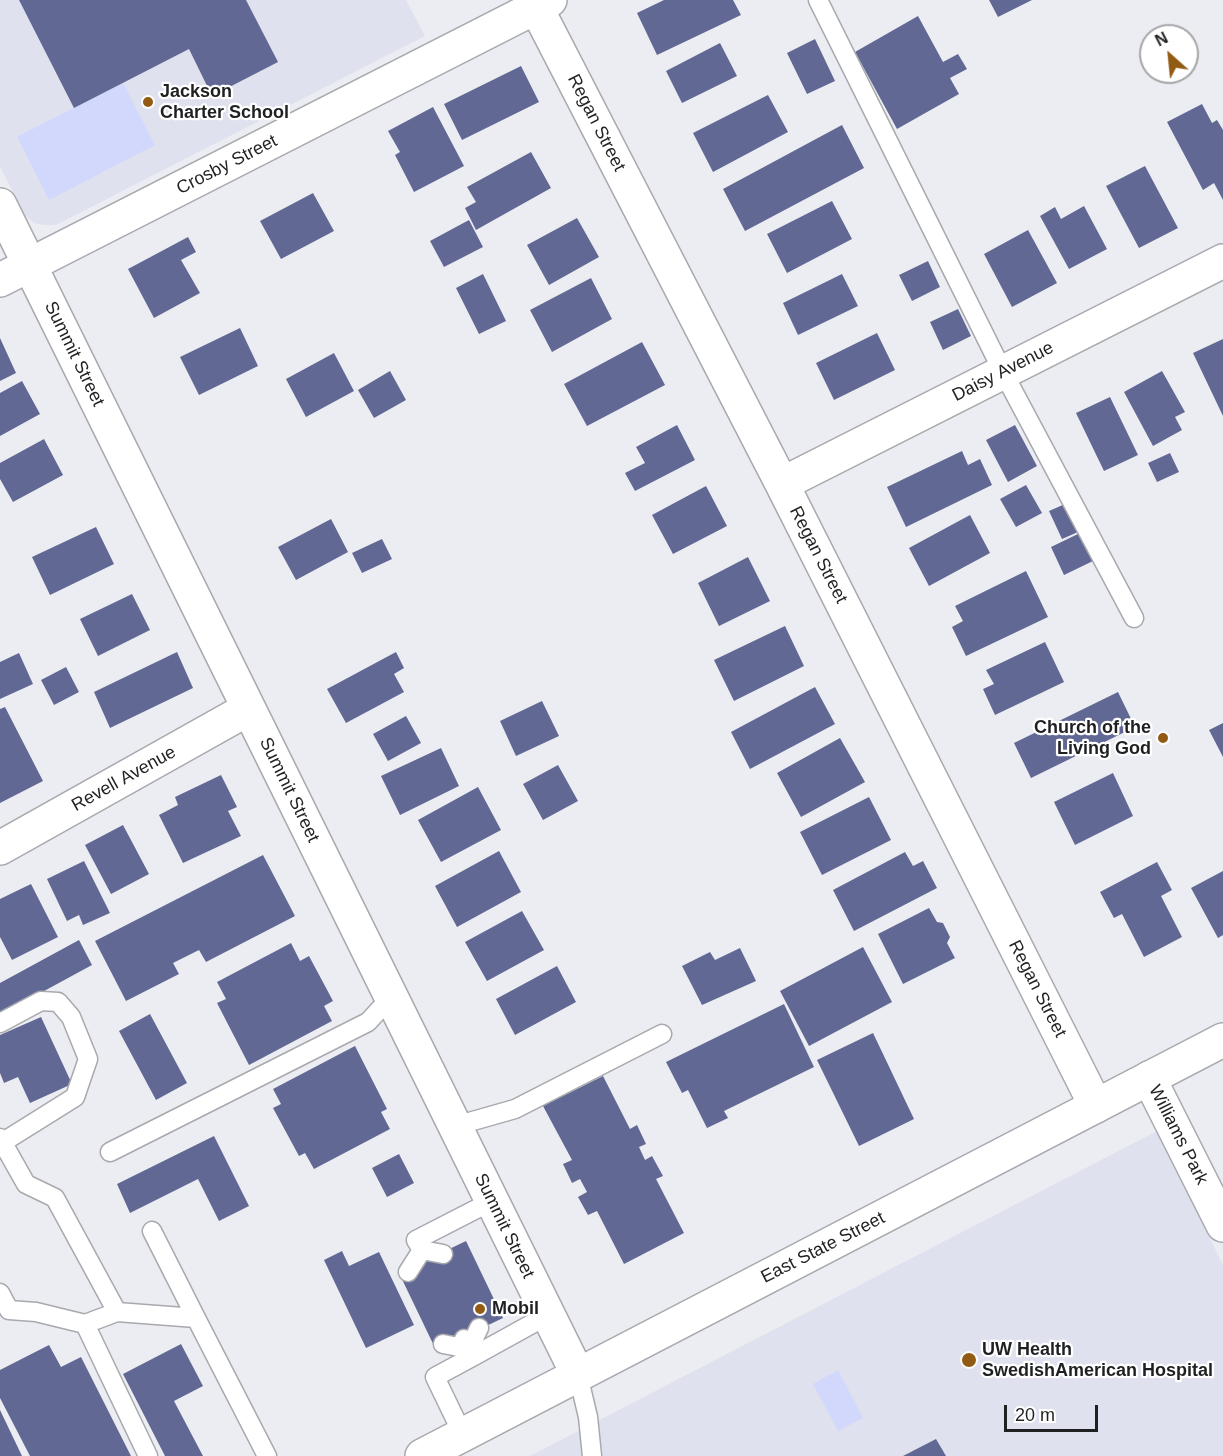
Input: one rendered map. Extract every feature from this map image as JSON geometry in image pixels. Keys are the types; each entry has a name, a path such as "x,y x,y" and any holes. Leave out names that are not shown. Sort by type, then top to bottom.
{"street":[{"name":"Crosby Street","path":"0,280 543,4"},
{"name":"Regan Street","path":"543,4 1096,1106"},
{"name":"Summit Street","path":"0,206 578,1375"},
{"name":"Daisy Avenue","path":"782,484 1223,261"},
{"name":"Revell Avenue","path":"0,848 248,709"},
{"name":"East State Street","path":"422,1456 1223,1040"},
{"name":"Williams Park","path":"1149,1078 1223,1225"}],"lane":[{"path":"818,0 1003,372 1134,618"},
{"path":"110,1152 368,1022 391,997"},
{"path":"0,1023 41,1001 58,1002 71,1017 88,1059 75,1097 1,1140 26,1184 54,1198 117,1312"},
{"path":"455,1126 515,1109 662,1034"},
{"path":"408,1272 431,1256 416,1240 492,1201"},
{"path":"152,1231 267,1456"},
{"path":"0,1293 9,1310 36,1312 85,1324 117,1312 196,1318"},
{"path":"443,1344 468,1347 548,1315"},
{"path":"85,1324 148,1456"},
{"path":"463,1435 435,1377 468,1347 479,1328"},
{"path":"578,1375 588,1416 592,1456"}],"shaded area":[{"name":"Jackson Charter School","path":"0,0 406,0 425,36 56,225 44,225 34,223 25,215 0,167"},
{"path":"123,83 155,145 49,200 17,137"},
{"name":"UW Health SwedishAmerican Hospital","path":"1157,1131 1223,1265 1223,1456 530,1456"},
{"path":"838,1370 863,1418 838,1431 813,1384"}],"building":[{"path":"19,0 246,0 278,62 212,96 189,49 74,108"},
{"path":"664,0 733,0 741,15 657,55 637,13"},
{"path":"989,0 1032,0 998,17"},
{"path":"918,16 943,62 958,54 967,69 950,78 959,94 897,129 855,52"},
{"path":"815,39 835,81 807,94 787,53"},
{"path":"720,43 737,76 682,103 666,71"},
{"path":"521,66 539,102 462,140 444,104"},
{"path":"768,95 788,132 713,172 693,133"},
{"path":"1202,104 1212,123 1217,120 1223,130 1223,200 1214,183 1203,190 1167,122"},
{"path":"433,107 464,166 414,192 395,155 400,152 388,131"},
{"path":"842,125 864,168 745,231 723,189"},
{"path":"531,152 551,188 476,230 465,208 476,202 467,187"},
{"path":"1145,166 1178,228 1139,248 1106,186"},
{"path":"313,193 334,231 281,259 260,221"},
{"path":"832,201 852,239 787,273 767,234"},
{"path":"1084,206 1107,249 1069,269 1040,216 1055,207 1061,219"},
{"path":"577,218 599,257 549,285 527,245"},
{"path":"469,220 483,247 444,267 430,241"},
{"path":"1028,230 1057,283 1012,307 984,254"},
{"path":"188,237 196,252 181,260 200,293 154,318 128,269"},
{"path":"928,261 940,287 912,301 899,275"},
{"path":"483,274 506,321 479,334 456,288"},
{"path":"842,274 858,306 798,335 783,303"},
{"path":"591,278 612,319 552,352 530,310"},
{"path":"958,309 971,336 943,350 930,322"},
{"path":"240,328 258,366 199,395 180,357"},
{"path":"877,333 895,370 834,400 816,363"},
{"path":"0,338 16,373 0,381"},
{"path":"1223,339 1223,416 1193,353"},
{"path":"642,342 665,385 587,426 564,384"},
{"path":"334,353 354,391 306,417 286,379"},
{"path":"390,371 406,400 374,418 358,390"},
{"path":"1162,371 1185,412 1175,417 1182,430 1153,446 1124,392"},
{"path":"22,381 40,414 0,436 0,393"},
{"path":"1110,397 1138,455 1104,471 1076,413"},
{"path":"677,425 695,460 635,491 625,473 645,463 636,447"},
{"path":"1015,425 1037,466 1008,482 986,440"},
{"path":"44,439 63,475 13,502 0,479 0,463"},
{"path":"962,451 968,465 980,459 992,485 906,527 887,487"},
{"path":"1170,453 1179,472 1157,482 1148,463"},
{"path":"1026,485 1042,513 1016,527 1000,499"},
{"path":"706,486 727,526 673,554 652,515"},
{"path":"1065,504 1078,532 1062,539 1049,511"},
{"path":"970,515 990,553 929,586 909,548"},
{"path":"331,519 348,552 296,580 278,547"},
{"path":"96,527 114,564 50,595 32,557"},
{"path":"1080,533 1093,561 1064,575 1051,547"},
{"path":"382,539 392,559 362,573 352,553"},
{"path":"748,557 770,601 719,626 698,583"},
{"path":"1026,571 1048,617 966,656 952,627 963,621 955,606"},
{"path":"132,594 150,630 98,656 80,619"},
{"path":"785,626 804,666 734,701 714,660"},
{"path":"1045,642 1064,682 995,715 983,689 994,684 986,670"},
{"path":"177,652 193,688 110,728 94,692"},
{"path":"396,652 404,668 394,674 404,692 346,723 327,689"},
{"path":"19,653 33,684 0,699 0,662"},
{"path":"66,667 79,692 54,705 41,680"},
{"path":"815,687 835,724 750,769 731,732"},
{"path":"1118,692 1135,727 1031,778 1014,743"},
{"path":"542,701 559,736 516,756 500,721"},
{"path":"5,707 43,781 0,803 0,709"},
{"path":"406,716 421,743 388,761 373,734"},
{"path":"1223,723 1223,757 1209,730"},
{"path":"840,738 865,782 801,817 777,773"},
{"path":"441,748 459,786 400,815 381,776"},
{"path":"558,765 578,801 543,820 523,784"},
{"path":"1113,773 1133,816 1075,845 1054,802"},
{"path":"221,775 237,807 228,811 241,836 183,863 159,815 178,805 175,797"},
{"path":"478,787 501,830 441,862 418,820"},
{"path":"869,797 891,840 822,875 800,832"},
{"path":"123,825 149,874 111,894 85,845"},
{"path":"499,851 521,892 457,927 435,886"},
{"path":"905,852 913,866 923,861 937,888 854,931 833,890"},
{"path":"263,855 295,916 206,962 199,950 173,963 179,974 126,1001 95,941"},
{"path":"84,861 110,913 83,925 79,915 67,921 47,879"},
{"path":"1157,862 1172,890 1161,896 1182,937 1144,957 1122,914 1114,918 1100,892"},
{"path":"1223,871 1223,935 1218,938 1191,888"},
{"path":"31,884 58,937 12,960 0,937 0,899"},
{"path":"929,908 937,922 943,923 950,937 947,943 955,958 903,984 878,934"},
{"path":"522,911 544,950 487,981 465,942"},
{"path":"79,940 92,965 0,1015 0,983"},
{"path":"291,943 300,961 309,956 333,1001 324,1006 332,1021 249,1065 217,1003 226,999 217,982"},
{"path":"863,947 892,1002 809,1046 780,991"},
{"path":"740,948 756,981 702,1005 682,966 710,952 715,960"},
{"path":"557,966 576,1002 515,1035 496,999"},
{"path":"784,1004 814,1067 724,1111 728,1118 707,1128 688,1090 682,1093 666,1062"},
{"path":"150,1014 187,1083 156,1100 119,1031"},
{"path":"41,1017 72,1084 30,1103 18,1077 4,1083 0,1073 0,1035"},
{"path":"873,1033 914,1119 859,1146 817,1060"},
{"path":"355,1046 387,1109 381,1112 390,1129 314,1169 305,1153 299,1156 273,1108 281,1104 273,1089"},
{"path":"603,1076 630,1129 637,1125 646,1144 639,1147 645,1160 652,1156 663,1176 656,1179 684,1233 624,1264 597,1211 588,1215 578,1197 587,1192 580,1179 572,1183 563,1164 572,1160 543,1106"},
{"path":"214,1136 249,1206 219,1221 198,1179 130,1213 117,1184"},
{"path":"399,1154 414,1183 387,1197 372,1168"},
{"path":"466,1241 503,1318 436,1350 399,1273"},
{"path":"342,1251 349,1266 379,1252 414,1325 366,1348 324,1260"},
{"path":"181,1344 203,1386 174,1401 203,1456 165,1456 123,1374"},
{"path":"49,1345 61,1367 81,1357 131,1456 30,1456 0,1398 0,1370"},
{"path":"0,1410 22,1456 0,1456"},
{"path":"936,1439 946,1456 903,1456"}],"place":[{"name":"Jackson Charter School","path":"148,102"},
{"name":"Church of the Living God","path":"1163,738"},
{"name":"Mobil","path":"480,1309"},
{"name":"UW Health SwedishAmerican Hospital","path":"969,1360"}]}
